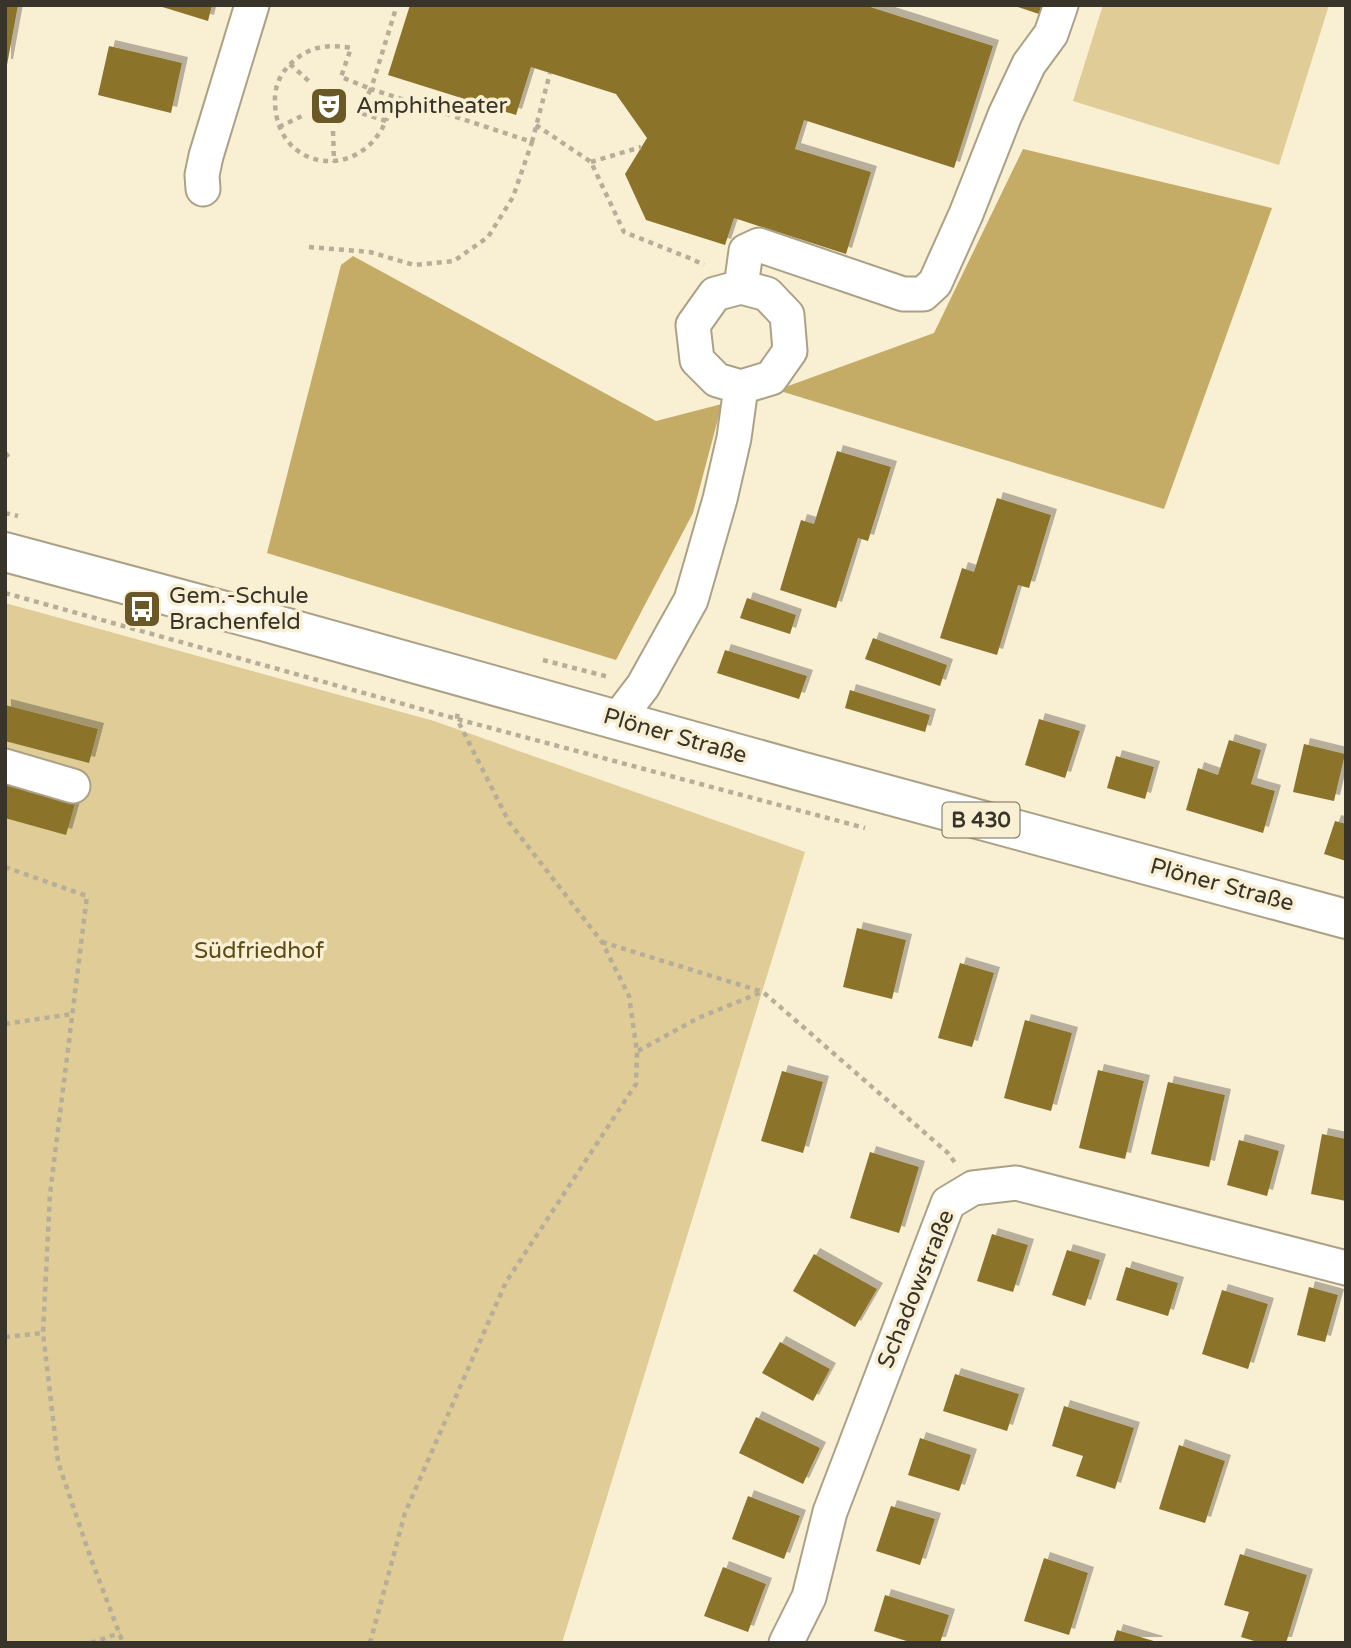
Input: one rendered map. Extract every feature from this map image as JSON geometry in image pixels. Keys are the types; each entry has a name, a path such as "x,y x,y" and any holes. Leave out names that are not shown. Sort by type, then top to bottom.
{"main road":[{"name":"Plöner Straße","path":"5,552 1346,919"}],"street":[{"path":"204,189 202,175 206,156 252,5"},
{"path":"741,287 746,251 759,245 903,293 923,294 935,283 1005,115 1029,64 1051,34 1061,5"},
{"path":"741,287 767,294 787,315 790,351 771,378 741,387 717,380 697,360 693,325 715,294 741,287"},
{"path":"617,720 643,686 691,600 720,499 734,438 741,387"},
{"path":"5,766 73,786"},
{"name":"Schadowstraße","path":"786,1643 809,1597 830,1512 948,1203 973,1188 1016,1183 1346,1268"}],"path":[{"path":"397,5 370,89 358,112 387,119 374,142 356,156 334,162 308,157 293,147 284,137 275,114 279,79 302,54 316,48 332,46 351,48 341,77 370,89 532,142"},
{"path":"290,64 312,84"},
{"path":"309,247 370,253 414,265 454,261 488,237 513,197 532,142 550,73"},
{"path":"279,127 306,114"},
{"path":"536,125 591,162 624,232 692,259 741,287"},
{"path":"333,131 334,162"},
{"path":"591,162 642,147"},
{"path":"5,457 11,452"},
{"path":"5,593 457,719 874,830"},
{"path":"370,1643 405,1513 506,1282 636,1084 637,1052 629,996 602,942 509,822 457,719 462,677"},
{"path":"5,867 88,896 50,1194 43,1333 58,1462 123,1643"},
{"path":"602,942 763,992 948,1153 973,1188"},
{"path":"637,1052 698,1018 763,992"},
{"path":"5,1024 72,1014"},
{"path":"5,1337 43,1333"},
{"path":"91,1643 120,1633"}],"green space":[{"path":"1103,5 1329,5 1279,165 1073,101"},
{"name":"Südfriedhof","path":"5,603 434,721 805,852 562,1643 5,1643"}],"shaded area":[{"path":"1023,149 1272,208 1164,509 777,390 934,333"},
{"path":"353,256 656,421 722,404 693,513 616,660 267,553 341,265"}],"building":[{"path":"5,5 18,5 7,65 5,65"},
{"path":"156,5 212,5 208,21"},
{"path":"410,5 864,5 993,46 954,168 804,120 795,149 871,172 846,254 734,218 725,245 646,220 625,174 647,138 616,94 531,67 516,115 388,75"},
{"path":"1012,5 1049,5 1045,16"},
{"path":"109,46 182,63 171,113 98,95"},
{"path":"837,451 891,467 868,541 858,538 836,608 780,590 801,520 814,524"},
{"path":"997,498 1051,515 1029,588 1018,585 997,655 940,638 962,568 974,572"},
{"path":"747,598 796,615 790,634 740,618"},
{"path":"873,638 947,665 940,686 865,659"},
{"path":"725,650 807,676 799,699 717,673"},
{"path":"850,690 930,715 925,732 845,708"},
{"path":"5,705 98,729 89,763 5,741"},
{"path":"1039,719 1080,731 1065,778 1025,765"},
{"path":"1229,740 1261,750 1251,784 1275,791 1263,833 1186,810 1198,768 1218,775"},
{"path":"1304,744 1345,754 1334,801 1293,792"},
{"path":"1116,756 1154,767 1145,799 1107,788"},
{"path":"5,785 75,804 66,835 5,818"},
{"path":"1335,821 1346,824 1346,861 1324,854"},
{"path":"857,928 906,940 892,999 843,987"},
{"path":"960,963 994,973 972,1047 938,1038"},
{"path":"1025,1020 1072,1033 1051,1111 1004,1098"},
{"path":"1098,1070 1144,1081 1125,1159 1079,1148"},
{"path":"782,1071 823,1082 803,1153 761,1141"},
{"path":"1168,1082 1225,1095 1209,1167 1151,1154"},
{"path":"1322,1134 1346,1139 1346,1201 1311,1194"},
{"path":"1239,1140 1279,1151 1267,1196 1227,1185"},
{"path":"870,1152 919,1167 899,1233 850,1218"},
{"path":"992,1234 1028,1245 1013,1292 977,1281"},
{"path":"1067,1250 1100,1260 1085,1306 1052,1295"},
{"path":"814,1254 877,1289 855,1327 793,1291"},
{"path":"1126,1267 1178,1283 1168,1316 1116,1300"},
{"path":"1309,1287 1338,1295 1325,1342 1297,1335"},
{"path":"1222,1290 1268,1304 1248,1369 1202,1354"},
{"path":"780,1342 830,1369 813,1401 762,1373"},
{"path":"955,1374 1019,1394 1007,1431 943,1411"},
{"path":"1064,1406 1134,1428 1115,1489 1076,1476 1083,1456 1052,1446"},
{"path":"756,1417 820,1448 803,1484 739,1453"},
{"path":"920,1438 971,1455 959,1491 908,1475"},
{"path":"1179,1445 1225,1461 1205,1523 1159,1509"},
{"path":"748,1496 800,1516 784,1559 732,1539"},
{"path":"891,1506 935,1519 920,1565 876,1551"},
{"path":"1240,1554 1307,1575 1286,1643 1261,1643 1241,1637 1249,1612 1224,1605"},
{"path":"1044,1558 1088,1573 1069,1635 1024,1621"},
{"path":"723,1567 766,1584 748,1632 704,1616"},
{"path":"885,1595 949,1615 940,1643 913,1643 874,1631"},
{"path":"1117,1630 1157,1642 1113,1643"}],"place":[{"name":"Amphitheater","path":"329,106"},
{"name":"Gem.-Schule Brachenfeld","path":"142,609"}]}
